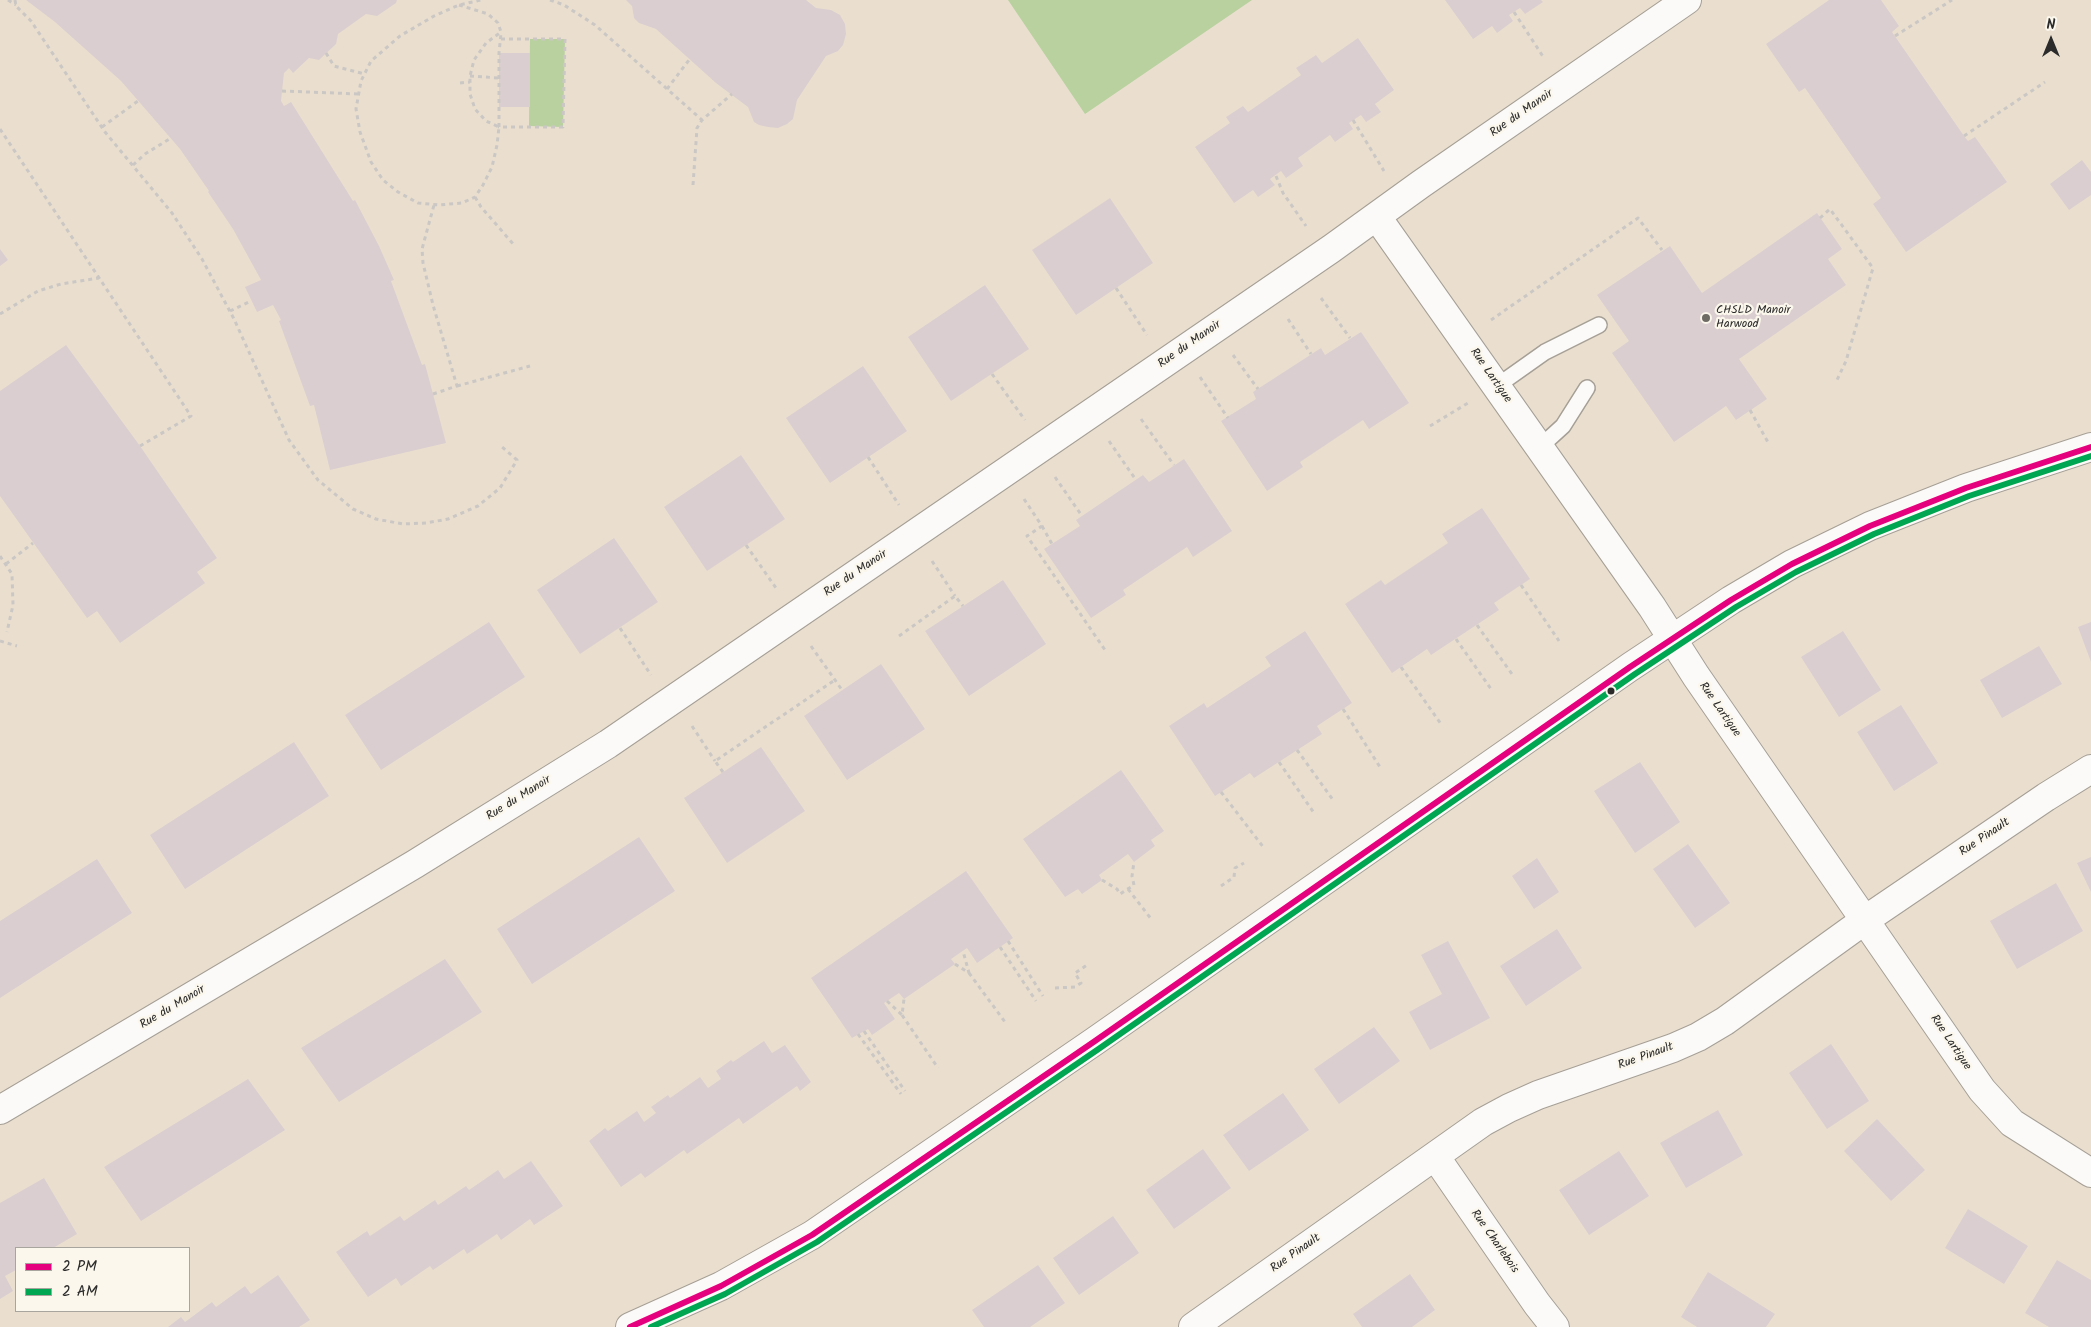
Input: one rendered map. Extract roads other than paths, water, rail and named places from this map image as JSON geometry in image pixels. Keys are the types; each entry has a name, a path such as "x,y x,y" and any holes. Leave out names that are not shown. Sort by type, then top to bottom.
{"street":[{"name":"Rue du Manoir","path":"0,1110 398,875 608,744 1377,217 1687,0"},
{"name":"Rue Lartigue","path":"1377,217 1652,607 1672,640 1982,1090 2012,1123 2091,1173"},
{"path":"630,1327 721,1286 812,1236 1630,667 1716,609 1770,576 1870,526 1966,488 2091,447"},
{"name":"Rue Pinault","path":"1193,1327 1483,1122 1509,1108 1538,1096 1647,1058 1698,1037 1725,1021 1865,920 2046,797 2091,769"},
{"name":"Rue Charlebois","path":"1435,1156 1537,1304 1555,1327"}],"lane":[{"path":"1497,386 1545,352 1599,326"},
{"path":"1540,448 1563,426 1587,388"}],"place":[{"name":"CHSLD Manoir Harwood","path":"1706,318"}]}
